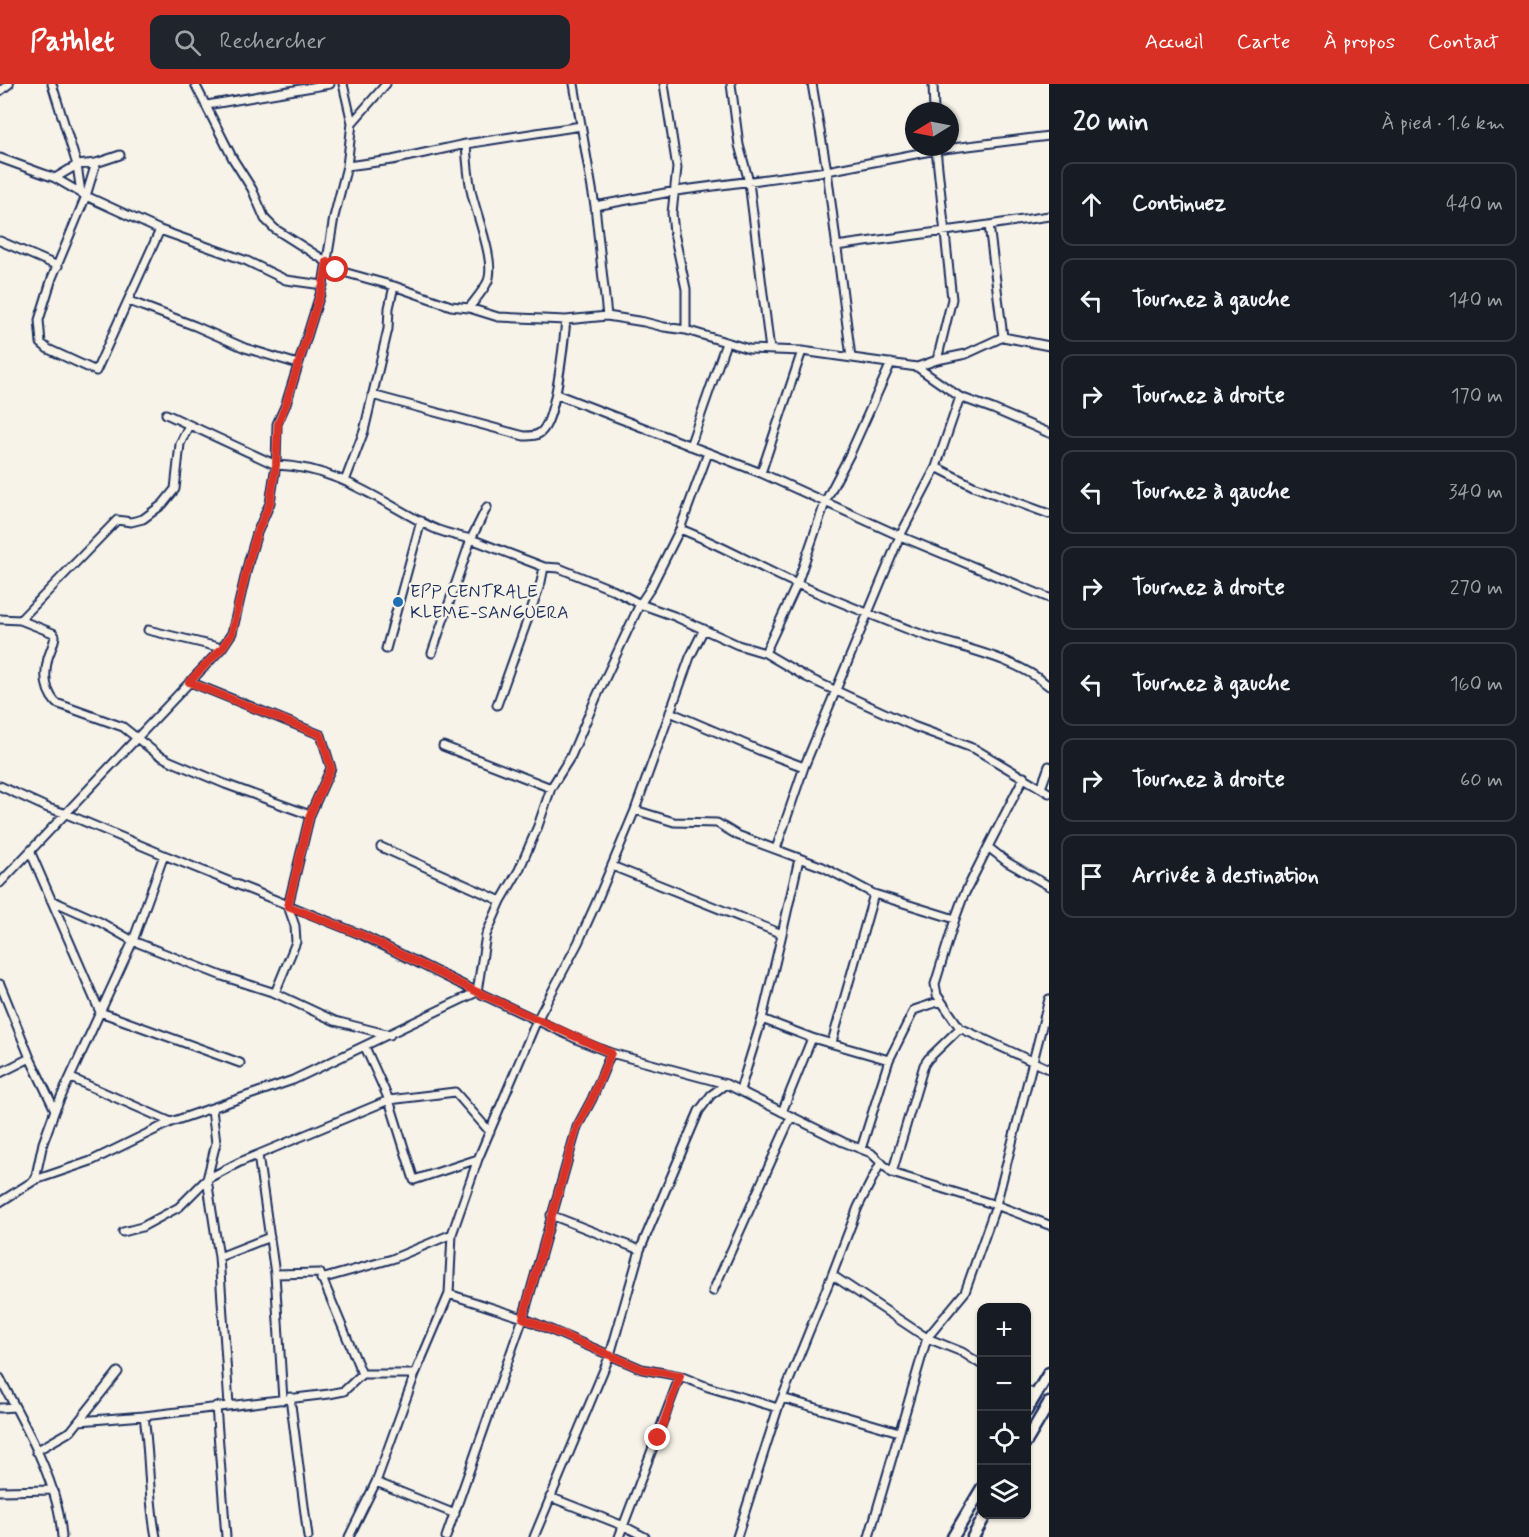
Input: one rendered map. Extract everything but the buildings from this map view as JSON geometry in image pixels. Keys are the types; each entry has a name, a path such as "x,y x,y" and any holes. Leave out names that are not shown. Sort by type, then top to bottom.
{"highway":[{"path":"1031,1392 1049,1373"},
{"path":"1031,1434 1049,1403"},
{"path":"953,1537 977,1495"},
{"path":"973,1537 984,1519"}],"street":[{"path":"0,91 9,84"},
{"path":"52,84 84,194"},
{"path":"195,84 233,159 252,189 265,219 286,237 336,270 394,286 451,306 470,308 498,317 566,320 607,316 686,330 749,349 802,351 917,367 960,397 1049,433"},
{"path":"207,105 330,84"},
{"path":"0,883 222,648 232,633 249,560 257,533 270,503 276,465 278,424 323,285 334,218 347,166 352,123 343,84"},
{"path":"352,123 387,84"},
{"path":"574,84 595,206 607,316"},
{"path":"664,84 677,168 672,213 686,289 686,330"},
{"path":"731,84 739,145 749,182 770,350"},
{"path":"812,84 851,357"},
{"path":"933,84 934,102"},
{"path":"347,166 581,126"},
{"path":"959,146 1049,136"},
{"path":"466,144 471,192 489,261 488,281 470,308"},
{"path":"55,178 77,165 96,163 120,155"},
{"path":"595,206 676,191 826,171 905,155"},
{"path":"936,360 952,299 937,156"},
{"path":"0,158 55,178 160,230 238,258 286,280 323,285"},
{"path":"96,163 39,320 41,343 48,349 96,370 160,230"},
{"path":"836,246 1049,216"},
{"path":"989,225 1003,336"},
{"path":"0,241 57,266"},
{"path":"345,481 364,431 388,329 389,308 394,286"},
{"path":"129,301 195,326 244,348 298,364"},
{"path":"372,395 524,436 537,435 545,429 556,394 566,320"},
{"path":"917,367 936,360 966,354 1003,336 1049,346"},
{"path":"690,446 726,343"},
{"path":"761,473 802,351"},
{"path":"765,653 796,584 826,500 850,454 891,363"},
{"path":"556,394 761,473 826,500 900,536 1049,598"},
{"path":"776,849 804,767 867,612 900,536 936,467 960,397"},
{"path":"166,414 276,465 296,465 345,481 392,504 433,529 471,539 543,567 560,568 738,645 765,653 806,677 913,726 968,745 1049,793"},
{"path":"20,620 117,520 131,522 143,519 164,504 175,489 180,444 189,426"},
{"path":"477,992 483,946 501,901 519,870 551,788 571,756 640,604 680,529 708,453"},
{"path":"936,467 973,486 1049,514"},
{"path":"432,653 471,539 487,507"},
{"path":"386,649 421,521"},
{"path":"680,529 796,584 955,646 980,651 1021,668 1040,678 1049,686"},
{"path":"497,705 538,591 543,567"},
{"path":"0,619 20,620 55,636 48,660 46,680 49,695 56,703 123,727 157,754 181,765 225,784 310,815"},
{"path":"349,1537 375,1482 415,1374 449,1294 452,1234 478,1159 537,1020 578,943 612,866 635,810 690,657 704,629"},
{"path":"148,630 222,648"},
{"path":"189,682 321,735 331,768 310,815 288,906 295,926 296,942 275,993"},
{"path":"670,712 804,767"},
{"path":"443,746 551,788"},
{"path":"1041,788 1049,766"},
{"path":"1024,777 963,897 935,984 937,994 960,1028 1049,1069"},
{"path":"0,786 48,808 362,935 477,992 611,1053 726,1084 740,1090 791,1117 871,1153 892,1173 996,1205 1049,1225"},
{"path":"635,810 674,822 717,823 737,836 823,867 874,894 955,919"},
{"path":"988,847 1007,862 1049,886"},
{"path":"381,848 501,901"},
{"path":"30,851 100,1012 240,1063"},
{"path":"35,1179 43,1143 55,1110 133,940 164,855"},
{"path":"740,1090 762,1019 799,859"},
{"path":"612,866 782,934"},
{"path":"832,1042 874,894"},
{"path":"51,900 133,940 222,976 275,993 335,1021 390,1035"},
{"path":"0,984 30,1058 55,1110"},
{"path":"0,1202 35,1179 91,1161 171,1122 292,1080 477,992"},
{"path":"869,1537 927,1338 964,1292 996,1205 1049,999"},
{"path":"861,1149 889,1060 914,1010 941,1001"},
{"path":"762,1019 812,1038 889,1060"},
{"path":"892,1173 924,1065 960,1028"},
{"path":"782,1112 812,1038"},
{"path":"365,1047 389,1100 414,1180 478,1159"},
{"path":"446,1537 523,1318 577,1127 592,1099 611,1053"},
{"path":"0,1073 30,1058"},
{"path":"70,1078 171,1122"},
{"path":"534,1537 610,1355 640,1250 699,1111 711,1095 726,1084"},
{"path":"123,1232 142,1227 179,1207 207,1179 240,1162 389,1100 455,1092 490,1132"},
{"path":"212,1109 216,1143 207,1179 219,1257 229,1405"},
{"path":"713,1291 791,1117"},
{"path":"258,1155 275,1274 287,1399 308,1537"},
{"path":"737,1537 777,1408 858,1207 881,1162"},
{"path":"551,1215 640,1250"},
{"path":"321,1279 392,1259 452,1234"},
{"path":"219,1257 270,1237"},
{"path":"275,1274 320,1273 362,1374"},
{"path":"832,1275 927,1338 962,1352 977,1362"},
{"path":"449,1294 523,1318 642,1369 680,1376 777,1408"},
{"path":"36,1451 71,1431 118,1372"},
{"path":"79,1421 144,1416 344,1391 362,1374 415,1374"},
{"path":"619,1537 680,1376"},
{"path":"0,1378 53,1490 62,1537"},
{"path":"782,1398 900,1432"},
{"path":"216,1406 226,1537"},
{"path":"0,1408 15,1407"},
{"path":"144,1416 149,1450 150,1504 156,1537"},
{"path":"375,1482 455,1514"},
{"path":"0,1491 53,1490"},
{"path":"550,1497 624,1526 645,1537"}],"place":[{"name":"EPP CENTRALE KLEME-SANGUERA","path":"398,602"}],"route":[{"path":"336,270 327,262 323,285 278,424 276,465 270,503 257,533 249,560 232,633 222,648 189,682 321,735 331,768 310,815 288,906 362,935 477,992 611,1053 592,1099 577,1127 523,1318 642,1369 680,1376 658,1438"}]}
